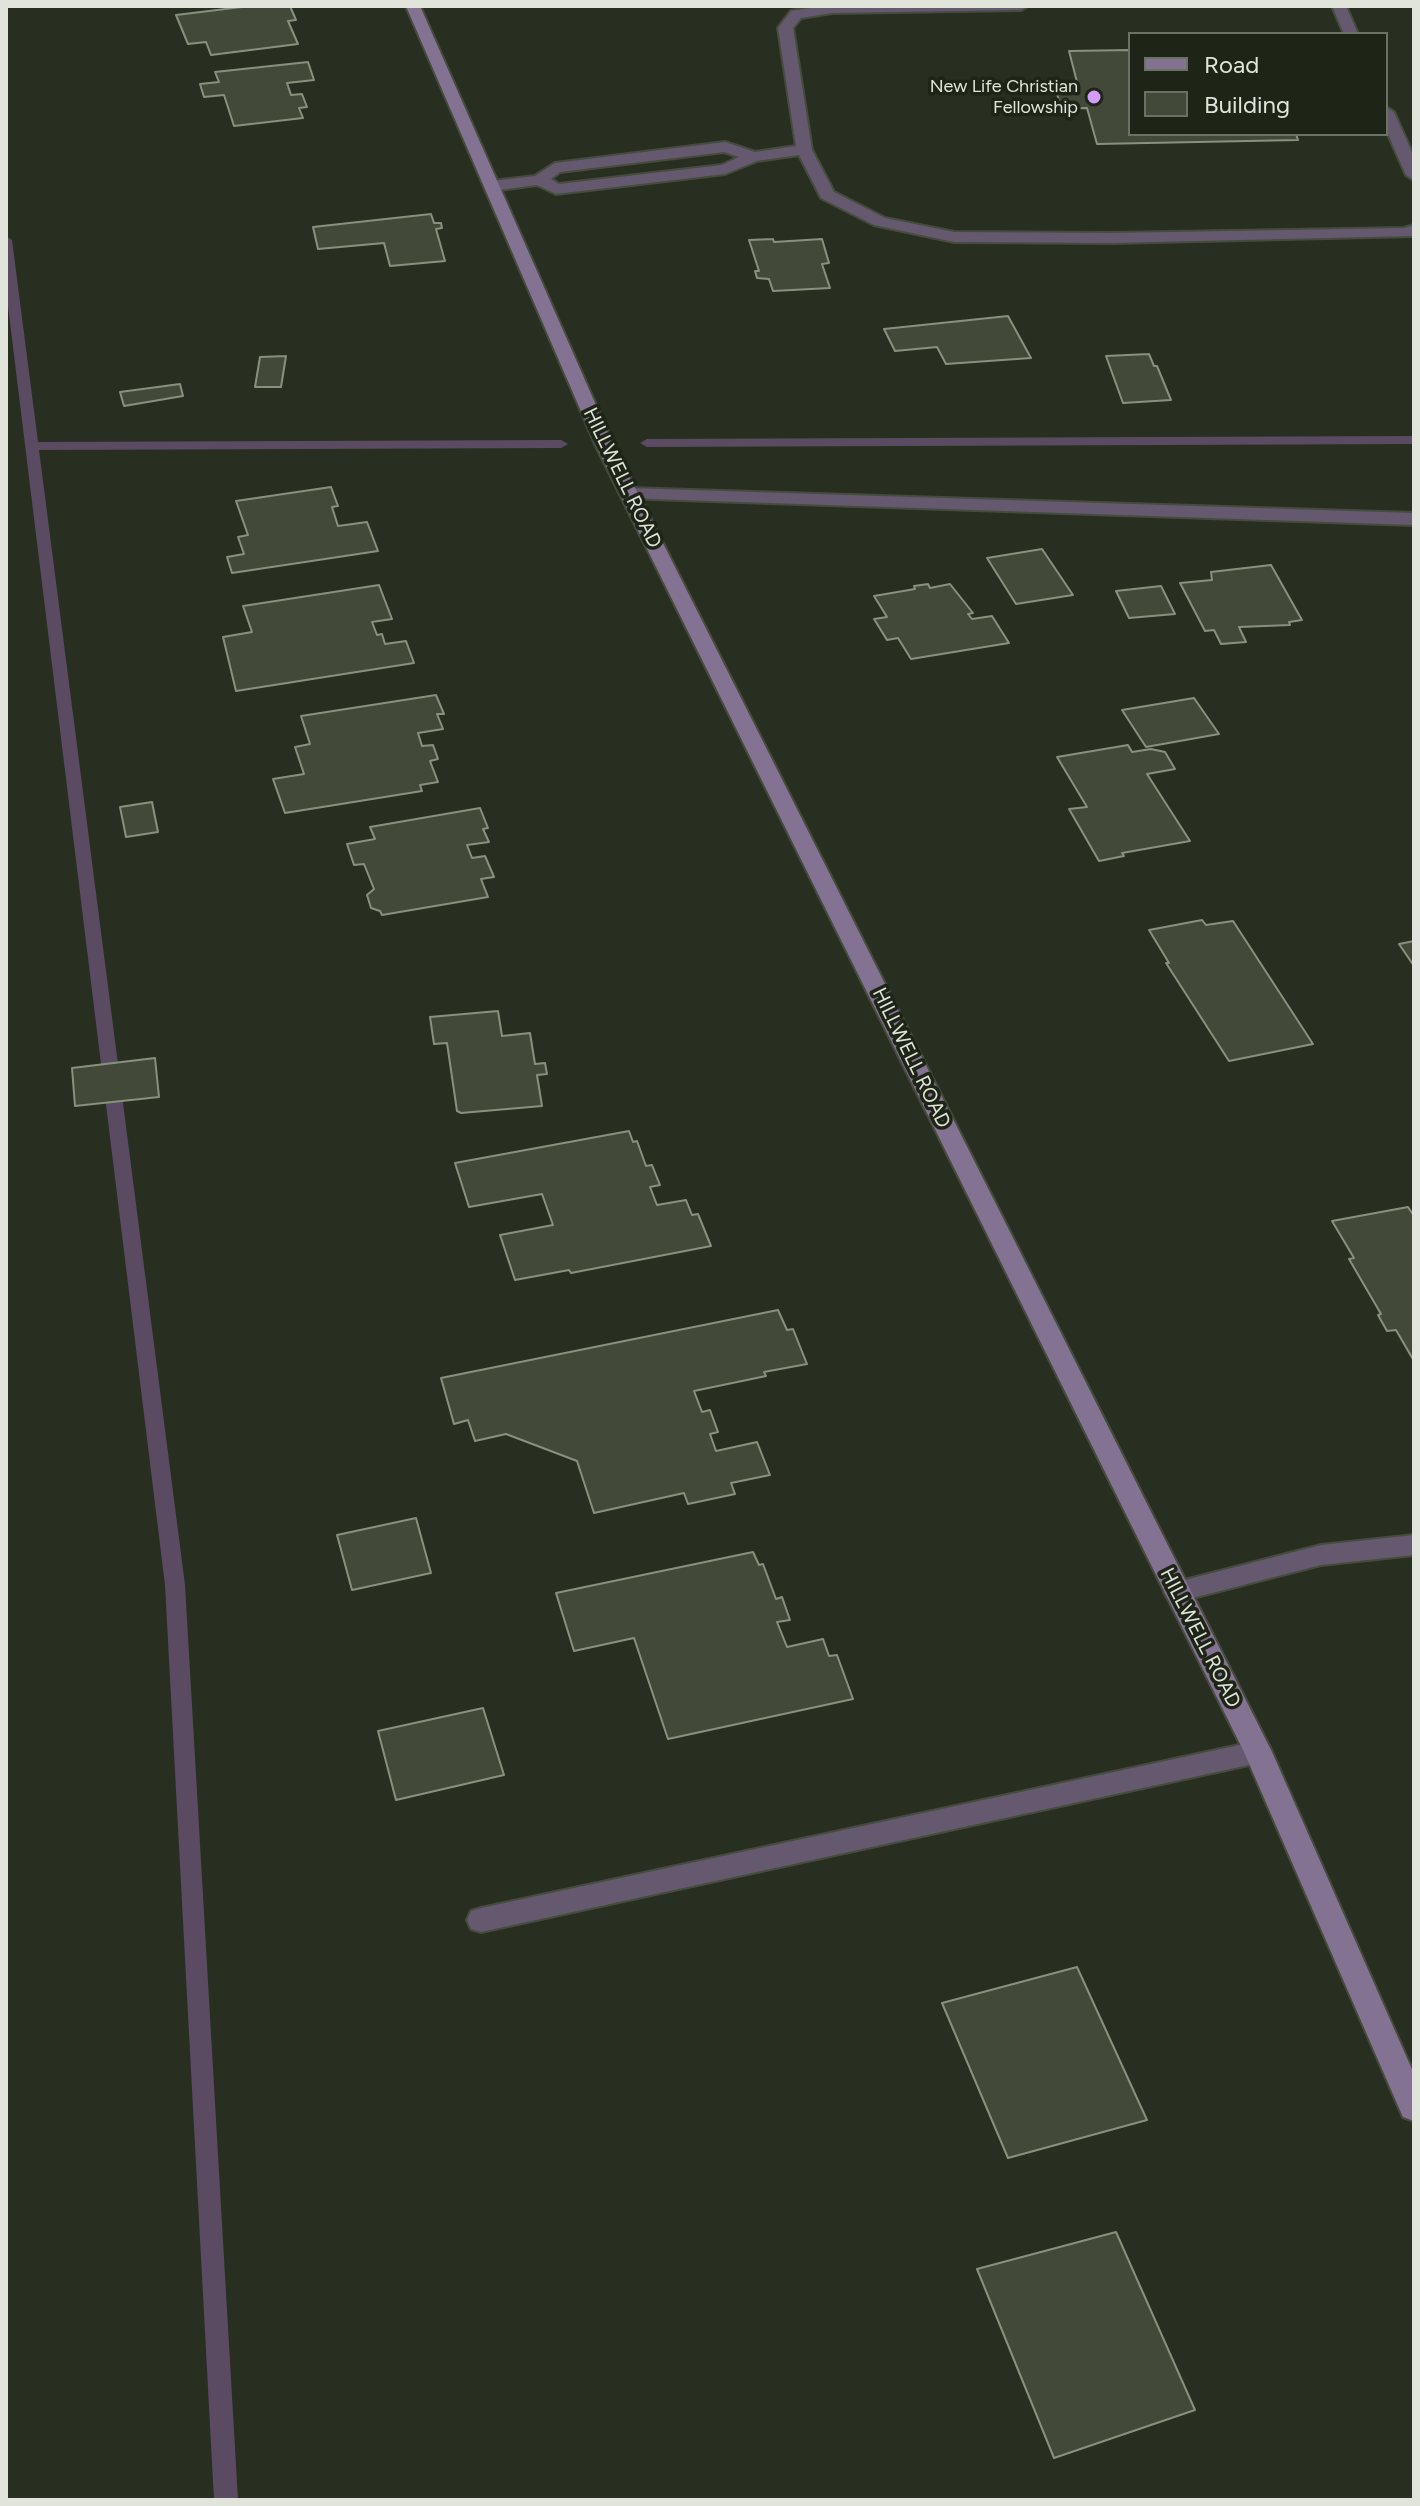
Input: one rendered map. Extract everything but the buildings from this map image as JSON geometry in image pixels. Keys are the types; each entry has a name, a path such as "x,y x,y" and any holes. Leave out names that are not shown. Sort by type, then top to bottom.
{"street":[{"name":"HILLWELL ROAD","path":"413,6 605,446 1258,1752 1414,2108"},
{"path":"1021,6 832,9 796,14 785,28 804,150 827,195 880,222 954,237 1112,238 1407,233 1414,230"},
{"path":"1339,6 1350,32"},
{"path":"1388,116 1414,175"},
{"path":"492,186 540,180 556,189 725,169 754,157 804,150"},
{"path":"629,494 1414,519"},
{"path":"1177,1592 1321,1555 1414,1545"},
{"path":"481,1920 1258,1752"}],"waterway":[{"path":"6,240 175,1585 226,2500"},
{"path":"647,443 1414,440"},
{"path":"32,446 561,444"}],"place":[{"name":"New Life Christian Fellowship","path":"1094,97"}]}
